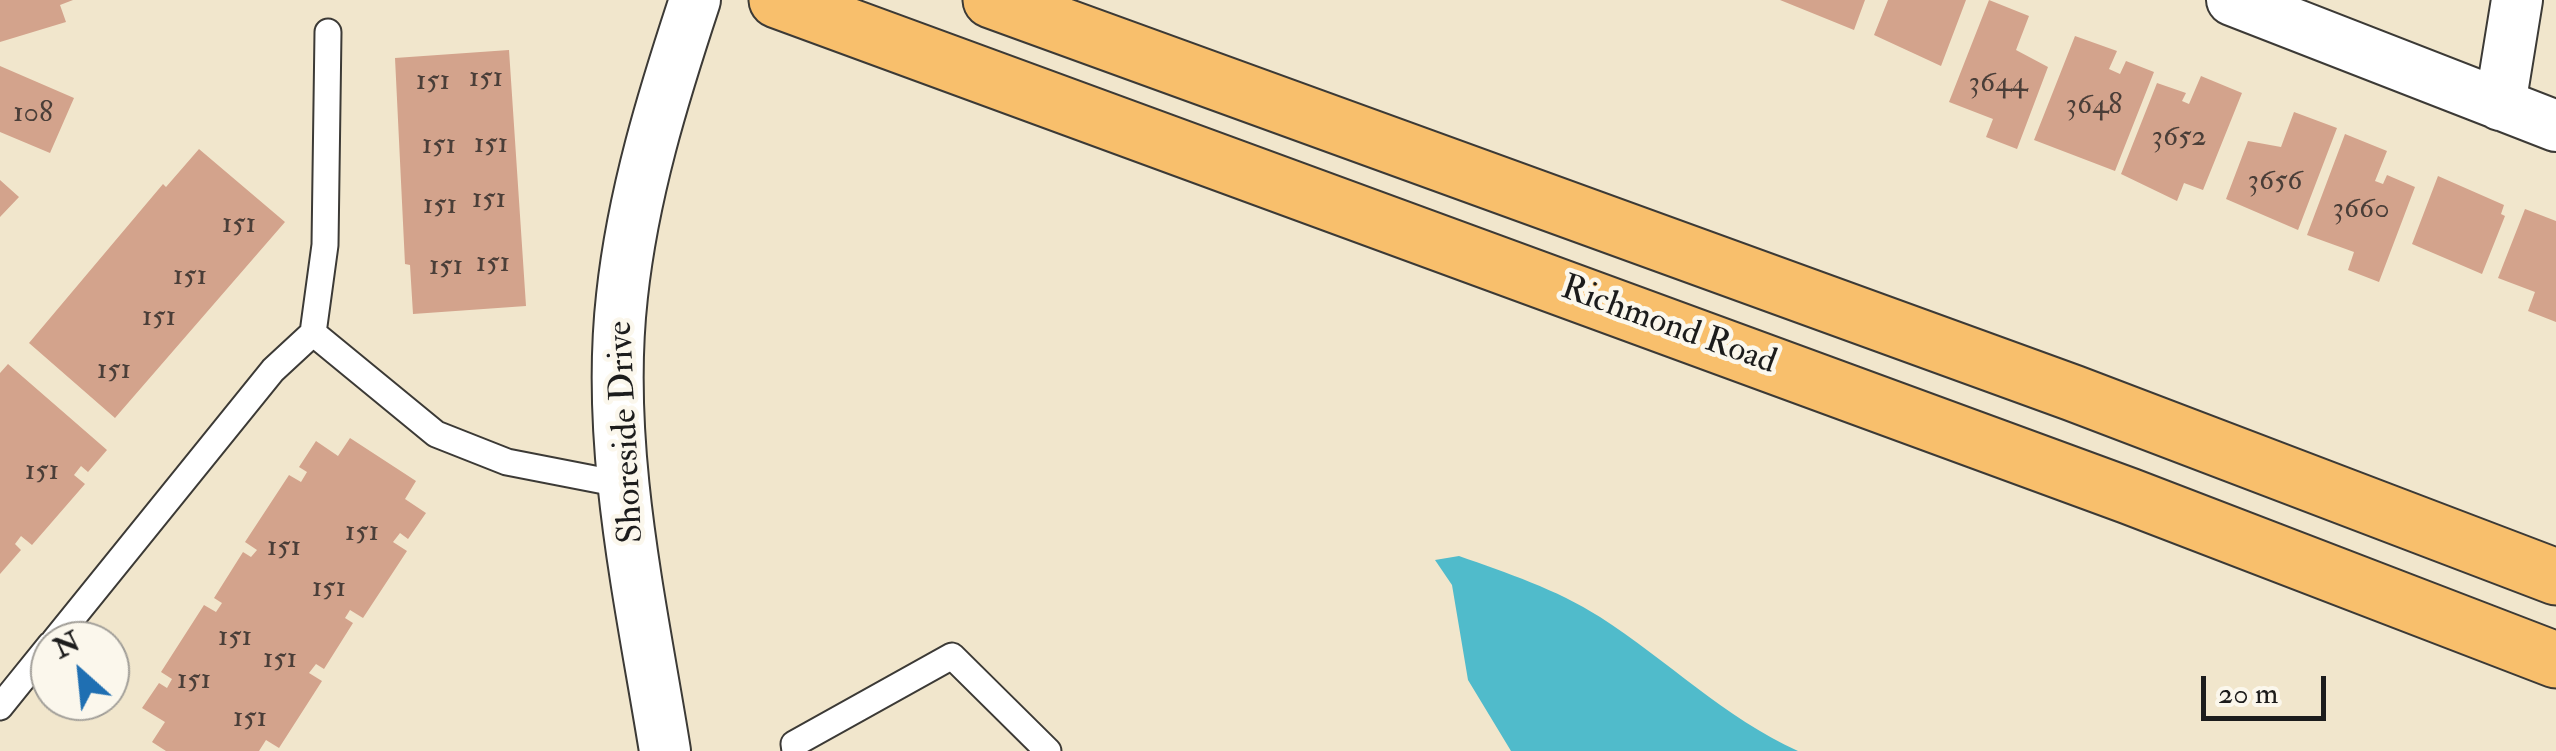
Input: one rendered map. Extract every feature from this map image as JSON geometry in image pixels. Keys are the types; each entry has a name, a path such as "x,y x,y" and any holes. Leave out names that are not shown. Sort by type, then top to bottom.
{"highway":[{"name":"Richmond Road","path":"777,0 2130,496 2556,660"},
{"path":"991,0 2054,386 2556,577"}],"street":[{"name":"Shoreside Drive","path":"665,751 625,485 619,368 621,300 631,222 648,151 695,0"},
{"path":"2232,0 2556,126"},
{"path":"2500,105 2517,0"}],"lane":[{"path":"70,621 273,370 313,334 325,245 328,32"},
{"path":"313,334 436,434 508,462 625,485"},
{"path":"795,751 794,744 952,656 1048,751"},
{"path":"0,707 30,670"}],"water":[{"path":"1459,556 1531,582 1583,607 1746,722 1798,751 1511,751 1468,680 1452,585 1435,560"}],"building":[{"path":"0,0 73,0 60,5 66,22 0,42"},
{"path":"1780,0 1865,0 1854,30"},
{"path":"1888,0 1966,0 1941,66 1874,35"},
{"path":"1989,0 2029,16 2016,50 2048,67 2017,149 1986,137 1993,119 1949,102"},
{"path":"2075,36 2117,51 2109,69 2120,74 2126,61 2154,72 2115,171 2034,140"},
{"path":"509,50 526,306 413,314 410,265 405,264 395,58"},
{"path":"0,66 74,98 50,153 0,132"},
{"path":"2201,76 2242,93 2203,190 2184,183 2177,201 2121,174 2157,83 2186,93 2182,101 2189,104"},
{"path":"2294,112 2337,128 2298,230 2226,199 2248,141 2281,147"},
{"path":"2345,134 2387,151 2375,181 2383,184 2387,175 2415,187 2379,282 2348,270 2354,252 2307,235"},
{"path":"199,149 285,222 115,418 29,343 163,184 166,187"},
{"path":"2438,176 2504,205 2501,214 2505,216 2482,274 2412,244"},
{"path":"0,180 19,197 0,217"},
{"path":"2525,209 2556,221 2556,322 2528,311 2535,292 2498,278"},
{"path":"8,364 107,450 88,472 81,466 74,475 85,484 32,545 21,536 15,544 21,550 0,574 0,373"},
{"path":"350,438 416,481 405,499 426,513 408,539 400,533 393,542 407,551 363,618 350,610 345,618 353,623 324,669 316,664 309,673 322,681 279,748 266,740 259,751 166,751 152,742 165,722 142,708 159,683 167,688 172,679 161,672 204,605 216,612 222,603 214,598 243,552 251,557 257,550 245,542 289,475 301,482 307,472 299,467 316,441 338,456"}]}
